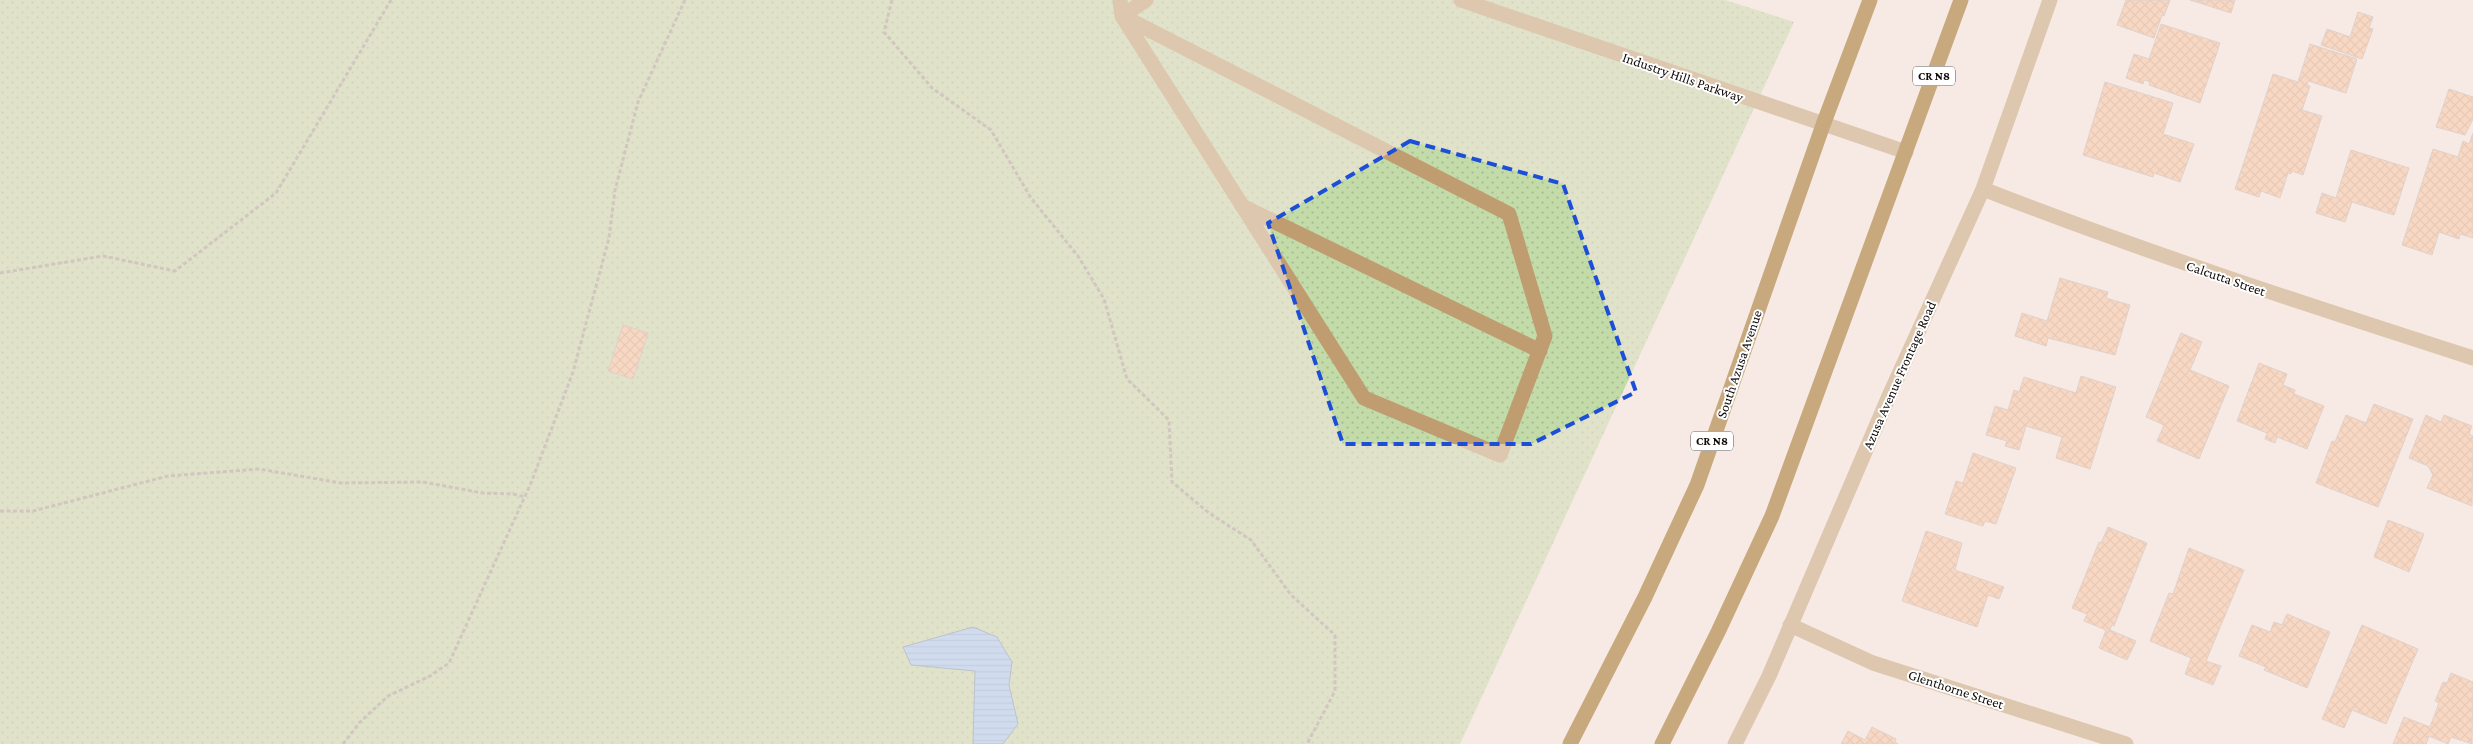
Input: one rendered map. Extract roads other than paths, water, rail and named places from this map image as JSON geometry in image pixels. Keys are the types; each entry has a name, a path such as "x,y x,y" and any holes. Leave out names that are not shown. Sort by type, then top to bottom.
{"main road":[{"name":"South Azusa Avenue","path":"1570,744 1645,597 1697,485 1823,125 1870,0"},
{"name":"CR N8","path":"1662,744 1718,632 1772,516 1961,0"}],"street":[{"path":"1120,0 1122,16 1364,398 1500,455 1545,336 1509,214 1122,16"},
{"path":"1122,16 1146,0"},
{"name":"Industry Hills Parkway","path":"1461,0 1906,152"},
{"name":"Azusa Avenue Frontage Road","path":"1736,744 1769,676 1889,396 1983,189 2050,0"},
{"name":"Calcutta Street","path":"1983,189 2092,231 2241,284 2473,358"},
{"path":"1242,206 1540,351"},
{"name":"Glenthorne Street","path":"1790,625 1873,663 2126,744"}],"water":[{"path":"973,627 997,637 1012,662 1009,685 1018,724 1003,744 973,744 975,671 911,665 903,647"}]}
